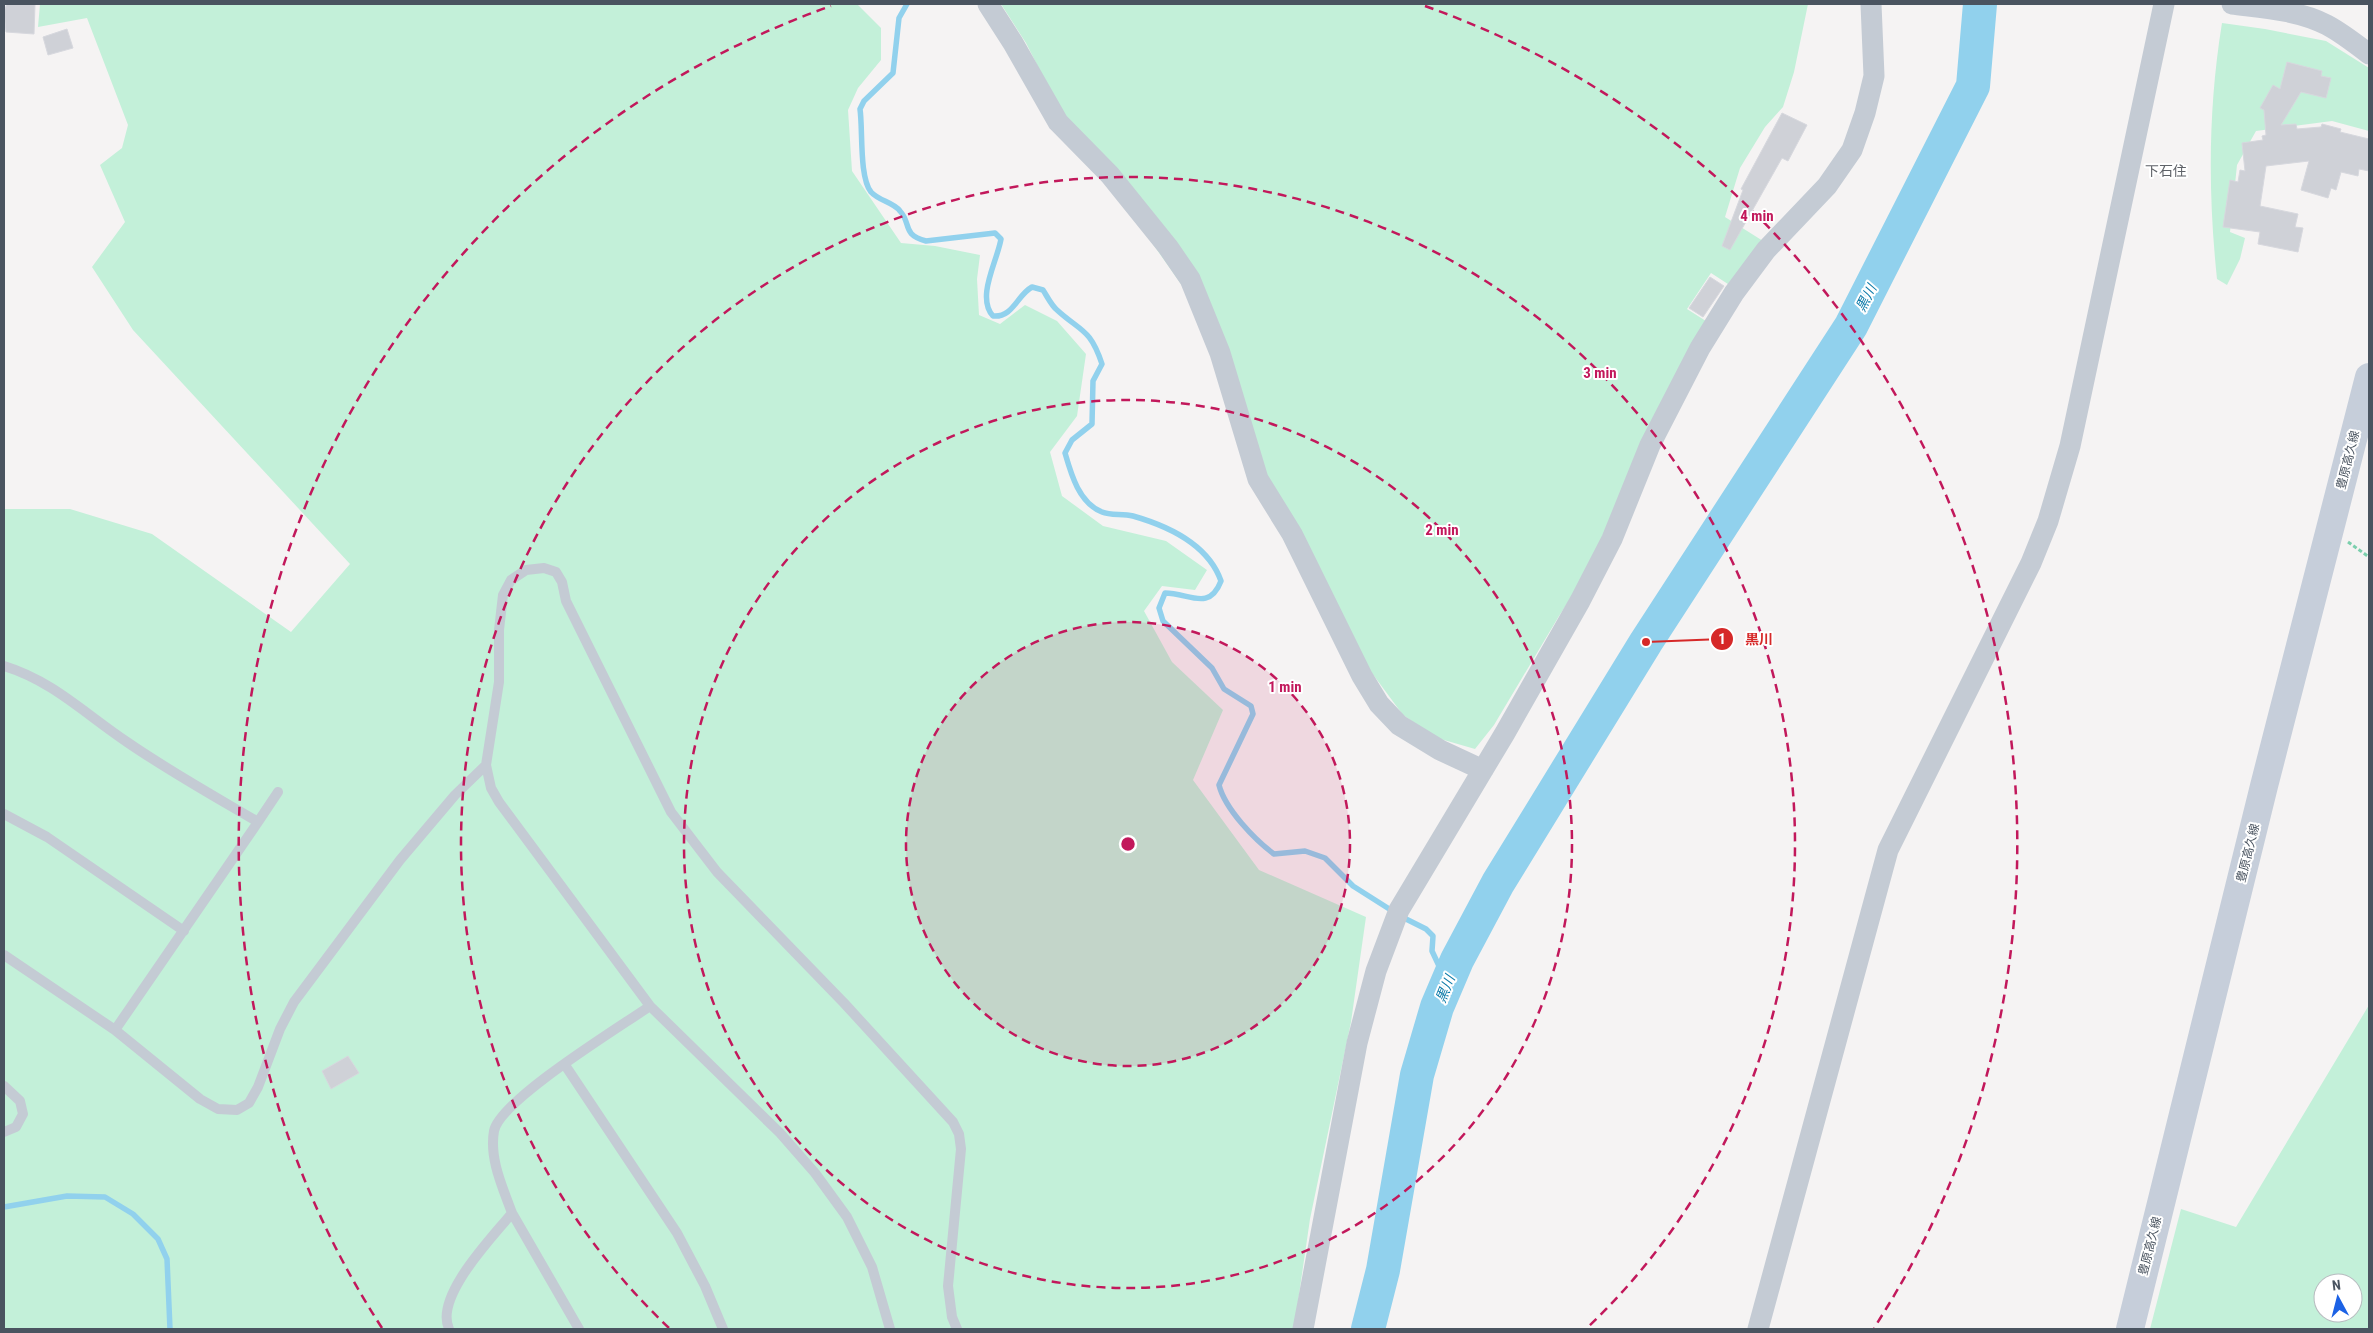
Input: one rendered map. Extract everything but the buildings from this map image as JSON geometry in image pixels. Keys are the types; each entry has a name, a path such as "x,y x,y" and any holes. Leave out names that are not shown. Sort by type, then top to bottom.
{"main road":[{"name":"豊原高久線","path":"2130,1329 2264,786 2369,377"}],"street":[{"path":"988,4 1013,43 1058,122 1110,175 1168,246 1190,279 1220,353 1258,478 1292,534 1362,676 1380,704 1399,725 1440,750 1483,770"},
{"path":"1303,1329 1338,1133 1357,1043 1376,971 1400,910 1580,601 1612,539 1650,445 1700,348 1734,293 1766,250 1826,186 1852,150 1865,113 1874,76 1871,4"},
{"path":"1758,1329 1888,850 2031,563 2050,511 2070,446 2164,4"},
{"path":"2232,4 2288,12 2310,18 2327,25 2369,54"}],"lane":[{"path":"890,1329 872,1267 847,1217 815,1173 780,1133 650,1006 499,802 491,788 486,765 499,682 499,630 503,596 512,580 526,570 544,568 556,572 562,582 566,601 671,812 717,872 844,1003 953,1122 959,1134 961,1149 948,1286 952,1317 957,1329"},
{"path":"4,666 27,673 56,690 126,742 258,822"},
{"path":"4,955 115,1030 200,1099 218,1109 237,1110 249,1103 258,1087 280,1029 294,1002 400,860 455,795 486,765"},
{"path":"115,1030 278,792"},
{"path":"4,814 47,837 184,931"},
{"path":"579,1329 512,1213 499,1179 494,1152 494,1131 501,1116 515,1102 650,1006"},
{"path":"565,1065 677,1233 705,1286 723,1329"},
{"path":"4,1086 20,1101 23,1114 16,1127 4,1132"},
{"path":"449,1329 448,1308 451,1295 469,1266 512,1213"}],"green space":[{"path":"40,4 857,4 881,28 881,60 858,88 848,110 852,171 901,243 935,246 980,255 977,279 979,315 1000,324 1025,305 1057,321 1086,354 1077,416 1050,452 1062,496 1103,526 1166,541 1207,570 1195,590 1162,586 1144,611 1172,662 1223,710 1193,780 1259,870 1366,917 1351,1022 1310,1219 1294,1329 4,1329 4,509 70,509 152,534 291,632 350,564 133,330 92,267 125,222 100,165 122,148 128,125 87,18 38,27"},
{"path":"1001,4 1808,4 1794,72 1783,107 1765,127 1740,168 1725,217 1763,241 1731,286 1711,273 1687,309 1709,323 1600,553 1559,616 1494,725 1475,749 1437,738 1403,715 1366,665 1265,475 1228,351 1063,116 1026,43"},
{"path":"2222,23 2326,41 2369,68 2369,131 2332,121 2256,131 2237,165 2230,232 2245,238 2240,259 2227,285 2217,279 2211,183 2214,87"},
{"path":"2369,1005 2369,1329 2150,1329 2181,1209 2236,1227"}],"waterway":[{"path":"907,4 899,18 893,73 864,101 860,109 863,165 867,185 874,195 900,211 910,232 918,238 926,241 995,233 1001,239 987,289 988,308 993,316 1000,316 1010,310 1032,287 1043,290 1055,308 1089,337 1098,352 1102,364 1093,381 1092,424 1072,440 1065,453 1077,487 1087,502 1102,512 1129,515 1146,520 1185,538 1207,557 1221,581 1211,596 1204,598 1198,599 1165,593 1159,608 1163,621 1212,668 1224,689 1251,706 1253,714 1219,785 1227,804 1258,841 1274,854 1305,851 1325,858 1353,886 1394,912"},
{"name":"黒川","path":"1368,1329 1383,1270 1417,1075 1437,1007 1457,960 1498,883 1646,642 1851,326 1973,86 1980,4"},
{"path":"1402,917 1426,929 1433,936 1432,951 1447,983"},
{"path":"4,1207 67,1196 105,1197 133,1214 158,1239 167,1259 170,1329"}],"place":[{"name":"黒川","path":"1646,642"}],"district":[{"name":"下石住","path":"2166,171"}]}
